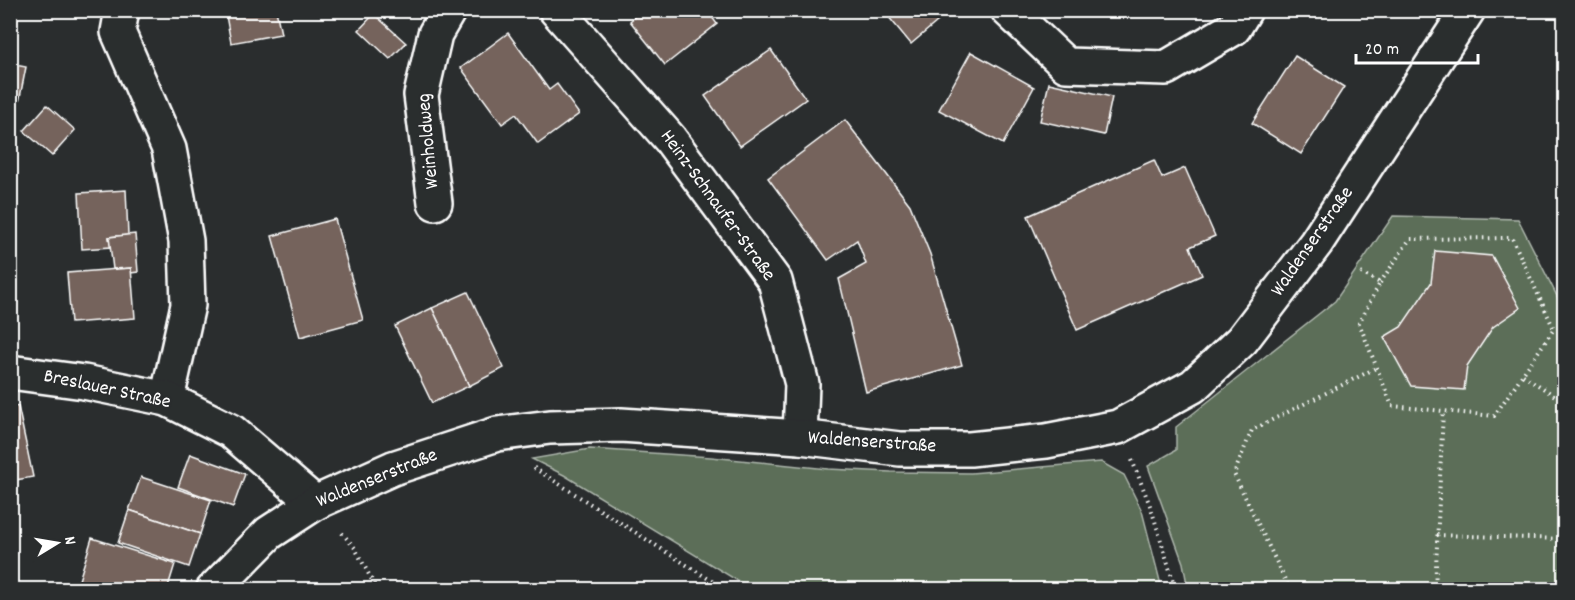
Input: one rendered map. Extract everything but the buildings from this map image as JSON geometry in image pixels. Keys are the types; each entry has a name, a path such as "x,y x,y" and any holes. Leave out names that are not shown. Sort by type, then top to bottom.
{"street":[{"name":"Weinholdweg","path":"435,203 421,95 435,34 449,10"},
{"name":"Heinz-Schnaufer-Straße","path":"555,10 670,139 775,281 802,384 800,437"},
{"path":"1008,10 1066,65 1166,68 1234,28 1245,10"},
{"name":"Waldenserstraße","path":"213,590 268,533 315,503 393,468 497,434 621,424 800,437 900,448 970,449 1046,441 1118,427 1193,386 1242,340 1316,243 1468,10"},
{"path":"120,21 169,149 186,241 188,305 167,399"},
{"name":"Breslauer Straße","path":"10,372 84,382 167,399 231,431 315,503"}],"path":[{"path":"1512,238 1554,329 1494,416 1392,406 1359,324 1380,283 1410,240 1512,238"},
{"path":"1361,273 1380,283"},
{"path":"1290,590 1234,474 1252,430 1376,368"},
{"path":"1523,375 1564,402"},
{"path":"1435,590 1443,411"},
{"path":"1118,427 1151,508 1176,590"},
{"path":"497,434 509,457 544,473 726,590"},
{"path":"315,503 355,548 377,590"},
{"path":"1437,535 1564,539"}],"green space":[{"path":"1393,216 1518,219 1564,310 1564,589 1188,589 1183,563 1148,466 1176,450 1176,427 1335,301"},
{"path":"590,449 711,457 828,469 891,472 971,473 1101,462 1124,475 1142,511 1162,589 751,589 564,475 532,459"}]}
